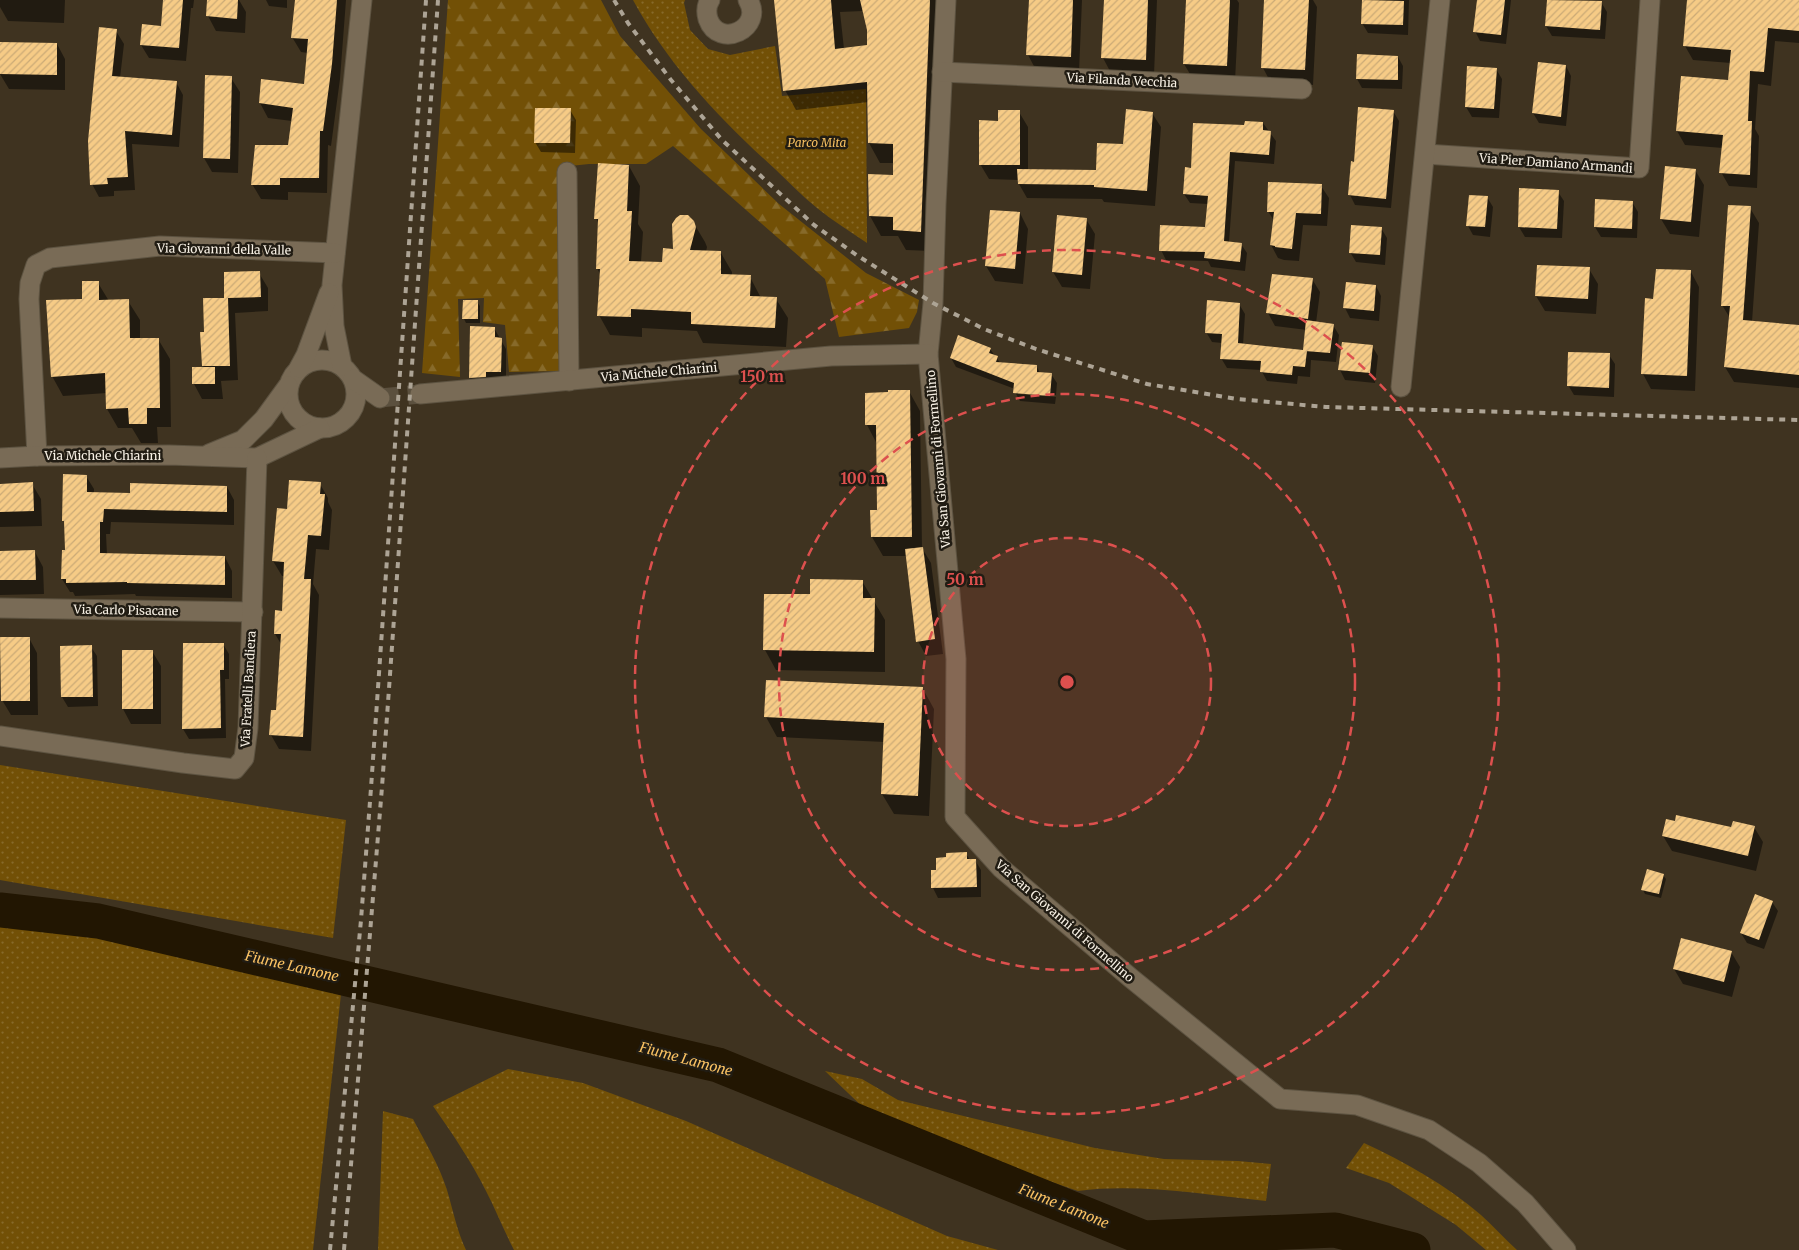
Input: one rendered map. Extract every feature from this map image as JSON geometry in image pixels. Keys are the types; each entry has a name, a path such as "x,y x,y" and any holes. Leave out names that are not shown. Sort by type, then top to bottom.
{"street":[{"path":"332,285 309,347 288,386 291,410 298,419 308,426 320,428 330,428 349,416 356,398 356,388 348,372 334,326 332,285 362,0"},
{"path":"710,0 707,4 706,14 710,25 719,32 728,35 736,33 749,22 752,12 748,0"},
{"path":"928,354 933,303 946,0"},
{"path":"1401,387 1440,0"},
{"name":"Via Pier Damiano Armandi","path":"1425,154 1639,168 1650,0"},
{"name":"Via Filanda Vecchia","path":"942,72 1302,89"},
{"path":"567,172 569,381"},
{"name":"Via Giovanni della Valle","path":"37,456 30,299 30,283 36,265 50,258 160,246 335,252"},
{"name":"Via Michele Chiarini","path":"420,394 831,356 928,354"},
{"name":"Via San Giovanni di Formellino","path":"928,354 956,659 955,816 1001,868 1132,979 1280,1098 1357,1105 1429,1130 1479,1163 1525,1203 1566,1250"},
{"path":"299,368 309,362 320,359 332,361 380,398 354,407"},
{"name":"Via Michele Chiarini","path":"206,455 243,440 264,419 288,386"},
{"name":"Via Michele Chiarini","path":"0,458 206,455 257,458 320,428"},
{"name":"Via Fratelli Bandiera","path":"0,736 235,769 244,758 248,728 257,458"},
{"name":"Via Carlo Pisacane","path":"0,608 252,612"}],"green space":[{"path":"448,0 601,0 620,36 701,129 779,204 866,273 919,300 917,312 909,328 839,337 825,279 673,146 646,164 589,164 560,167 559,371 509,372 505,325 483,322 484,298 458,299 460,377 422,373"},
{"name":"Parco Mita","path":"633,0 685,0 690,30 708,49 730,55 775,46 782,96 866,89 867,243 811,203 735,131 679,69 662,47"},
{"path":"0,765 346,820 333,938 0,880"},
{"path":"0,915 97,929 342,985 313,1250 0,1250"},
{"path":"508,1069 583,1083 686,1121 947,1236 998,1250 514,1250 490,1198 474,1169 433,1106"},
{"path":"825,1071 862,1079 898,1100 1095,1148 1164,1159 1271,1164 1266,1201 1148,1189 1125,1188 1078,1191 976,1156 870,1114"},
{"path":"383,1111 413,1119 444,1181 466,1250 378,1250"},
{"path":"1364,1143 1410,1166 1454,1194 1481,1215 1517,1250 1486,1250 1456,1225 1389,1183 1346,1168"}],"building":[{"path":"163,0 183,0 179,48 140,45 142,24 161,26"},
{"path":"207,0 238,0 237,19 206,16"},
{"path":"295,0 337,0 332,64 323,131 320,131 319,178 280,178 280,185 251,185 255,145 288,145 293,108 259,103 261,79 304,84 308,39 291,38"},
{"path":"774,0 831,0 835,49 867,45 867,30 860,0 930,0 921,232 893,230 893,217 869,216 868,174 893,175 893,144 868,143 867,82 783,91"},
{"path":"1029,0 1073,0 1071,57 1026,55"},
{"path":"1104,0 1148,0 1146,60 1101,58"},
{"path":"1186,0 1230,0 1227,66 1183,64"},
{"path":"1264,0 1309,0 1305,70 1261,68"},
{"path":"1362,0 1404,1 1403,25 1361,24"},
{"path":"1477,0 1505,0 1501,35 1473,32"},
{"path":"1547,0 1602,1 1600,30 1545,26"},
{"path":"1687,0 1799,0 1799,31 1768,28 1764,72 1750,71 1748,121 1752,121 1750,175 1719,173 1723,135 1676,131 1681,76 1728,80 1731,50 1683,46"},
{"path":"99,27 117,29 112,76 177,81 172,135 125,131 128,177 107,178 108,184 90,185 88,141"},
{"path":"0,42 57,43 57,75 0,74"},
{"path":"1357,54 1398,56 1398,80 1356,79"},
{"path":"1538,62 1566,65 1561,117 1532,113"},
{"path":"1467,66 1497,68 1494,109 1465,107"},
{"path":"205,75 232,76 230,159 203,158"},
{"path":"1358,107 1394,110 1386,199 1348,195 1351,161 1354,162"},
{"path":"535,108 571,108 570,143 534,143"},
{"path":"1126,109 1153,112 1147,191 1094,187 1094,185 1018,184 1017,169 1096,170 1097,143 1123,144"},
{"path":"998,110 1020,110 1020,165 979,165 979,120 998,121"},
{"path":"1245,121 1263,122 1263,130 1271,131 1269,155 1230,152 1224,241 1242,243 1240,262 1204,258 1205,252 1159,251 1160,225 1205,227 1208,196 1183,194 1185,167 1191,168 1193,123 1244,125"},
{"path":"598,163 629,165 627,211 632,211 629,261 662,262 663,248 673,249 672,224 680,215 688,215 694,221 696,227 690,250 721,251 721,274 751,275 750,296 777,297 775,328 691,324 691,312 631,309 631,317 597,316 600,269 596,269 598,219 594,219"},
{"path":"1665,166 1696,169 1691,222 1660,219"},
{"path":"1268,182 1322,184 1321,214 1296,213 1292,249 1270,245 1274,212 1267,212"},
{"path":"1519,188 1559,190 1557,229 1518,227"},
{"path":"1469,195 1488,196 1485,227 1466,226"},
{"path":"1595,199 1633,201 1632,229 1594,227"},
{"path":"1728,205 1751,206 1743,320 1799,325 1799,375 1724,367 1730,306 1721,306"},
{"path":"990,210 1020,212 1015,269 985,266"},
{"path":"1057,215 1087,218 1082,275 1052,272"},
{"path":"1351,225 1382,227 1380,255 1349,253"},
{"path":"1537,265 1590,267 1588,299 1535,296"},
{"path":"1656,269 1691,270 1687,376 1641,374 1645,298 1653,299"},
{"path":"260,271 261,297 228,298 230,366 202,366 200,332 204,332 203,298 224,298 224,272"},
{"path":"1272,274 1313,278 1308,319 1266,313"},
{"path":"82,281 99,281 99,300 129,299 130,338 159,338 160,408 147,408 147,424 129,424 128,408 106,409 105,373 51,377 46,300 82,299"},
{"path":"1346,282 1376,285 1374,311 1343,308"},
{"path":"463,300 478,300 478,319 462,319"},
{"path":"1207,300 1240,303 1238,343 1303,350 1306,320 1334,324 1330,353 1307,351 1305,367 1293,366 1292,375 1260,372 1261,361 1220,359 1222,334 1205,333"},
{"path":"470,326 495,327 495,337 502,338 501,372 486,372 486,377 469,378"},
{"path":"958,335 991,348 989,353 998,356 996,362 1037,365 1037,372 1052,373 1050,396 1013,393 1014,383 950,358"},
{"path":"1342,342 1373,345 1370,373 1338,370"},
{"path":"1568,352 1610,353 1609,388 1567,386"},
{"path":"192,367 215,367 215,384 192,384"},
{"path":"888,390 910,390 912,537 871,537 870,510 877,510 876,425 865,425 865,393 888,392"},
{"path":"63,474 87,475 87,492 130,493 130,483 227,486 227,512 104,509 103,522 100,522 100,553 225,556 225,585 127,582 66,583 66,579 61,579 62,550 65,550 64,521 62,521"},
{"path":"289,480 321,482 320,494 325,494 321,536 308,535 304,579 311,579 303,737 269,735 271,710 276,710 281,634 274,634 275,610 282,611 284,562 272,561 277,508 287,509"},
{"path":"33,482 34,511 0,512 0,484"},
{"path":"923,547 935,639 916,642 905,549"},
{"path":"35,550 36,580 0,580 0,551"},
{"path":"810,579 863,580 863,598 875,598 874,652 763,650 764,594 810,594"},
{"path":"0,637 30,637 30,701 1,701"},
{"path":"183,643 224,643 224,670 220,670 221,728 182,729"},
{"path":"92,645 93,697 61,697 60,646"},
{"path":"122,650 153,650 153,709 122,709"},
{"path":"766,680 923,687 918,796 881,794 884,723 764,717"},
{"path":"1676,815 1731,827 1733,821 1755,826 1748,856 1662,836 1666,819 1675,821"},
{"path":"967,852 967,859 976,859 977,887 931,888 931,870 936,870 936,858 946,857 946,853"},
{"path":"1647,869 1664,874 1659,894 1641,890"},
{"path":"1755,894 1773,901 1759,940 1740,933"},
{"path":"1681,938 1732,951 1724,982 1673,969"}],"waterway":[{"name":"Fiume Lamone","path":"0,910 98,921 718,1065 1144,1238 1335,1230 1413,1250"}],"tunnel":[{"path":"380,398 420,394"}],"railway":[{"path":"330,1250 361,920 426,0"},
{"path":"344,1250 382,787 438,0"},
{"path":"614,0 628,23 671,80 722,140 814,225 858,256 933,303 984,329 1036,349 1147,384 1237,399 1326,407 1799,420"}]}
